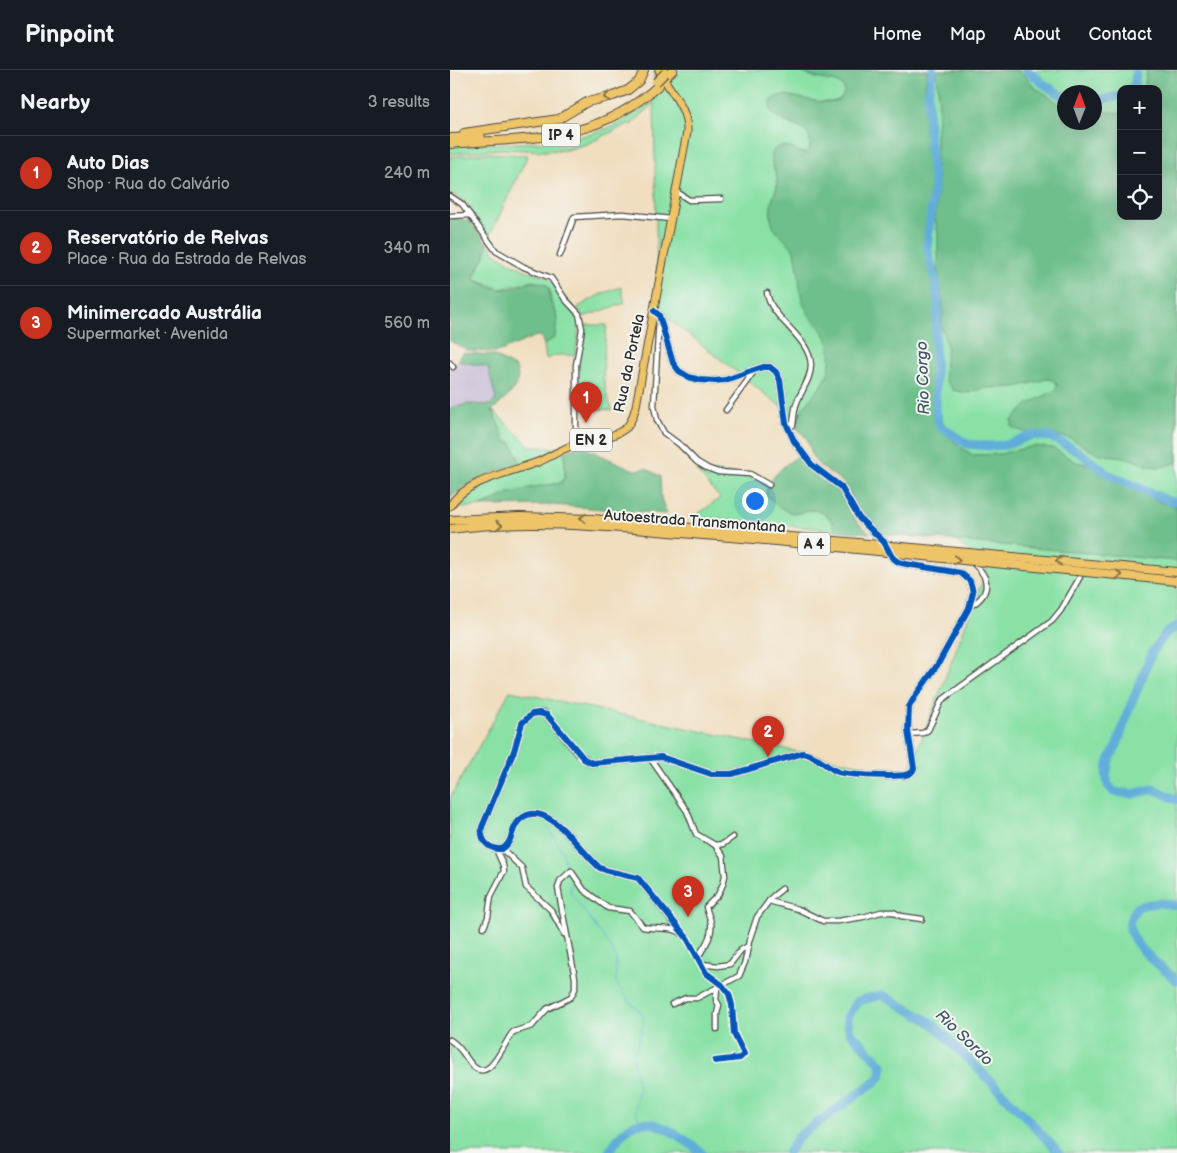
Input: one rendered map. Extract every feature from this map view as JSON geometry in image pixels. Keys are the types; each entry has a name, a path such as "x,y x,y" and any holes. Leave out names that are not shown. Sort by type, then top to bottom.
{"highway":[{"path":"450,138 559,119 587,102 613,96 628,90 639,81 644,70"},
{"name":"IP 4","path":"450,144 577,132 620,114 640,101 658,84 666,72"},
{"name":"IP 4","path":"450,138 528,136 580,128 614,114 658,84"},
{"name":"Autoestrada Transmontana","path":"450,520 519,517 593,519 1177,572"},
{"name":"Autoestrada Transmontana","path":"450,529 483,525 543,525 779,540 975,562 1177,581"}],"main road":[{"name":"Rua da Portela","path":"654,70 679,110 686,140"},
{"name":"Rua da Portela","path":"450,506 456,498 486,480 540,461 576,444 616,433 627,427 631,421 656,313 686,140 687,127 684,110 666,72"}],"street":[{"path":"676,193 688,200 721,200"},
{"path":"450,196 460,202 496,250 524,267 551,278 579,314 582,329 576,361 576,444"},
{"path":"560,255 574,217 622,214 671,219"},
{"path":"450,216 470,215"},
{"path":"767,293 773,307 799,339 810,362 810,371 796,406 793,425 788,428"},
{"path":"450,1040 458,1046 475,1067 484,1070 491,1067 513,1032 532,1026 547,1009 568,1000 573,995 575,980 572,956 567,941 552,911 526,887 522,868 499,849 484,842 482,836 482,826 514,751 522,723 530,715 539,712 547,715 584,759 590,763 666,758 708,774 722,775 732,774 803,754 812,756 843,773 902,775 911,773 914,768 909,734 911,702 936,667 969,608 973,592 968,578 957,571 906,564 895,560 884,542 858,518 839,484 810,462 792,438 788,428 777,374 770,367 756,368 718,381 700,380 685,375 673,363 656,313"},
{"path":"656,313 654,396 655,416 661,429 695,461 707,468 722,472 746,473 756,476 769,485"},
{"path":"726,410 756,368"},
{"path":"969,608 980,600 986,588 984,574 975,565"},
{"path":"909,734 923,733 928,730 942,700 1052,622 1080,577"},
{"path":"650,758 687,811 696,834 715,845 723,856 724,879 718,895 706,907 711,922 711,929 698,957"},
{"path":"499,849 509,844 514,825 518,821 529,814 542,815 556,823 598,866 612,872 638,878 684,935 706,973 722,985 732,1002 734,1034 744,1054 740,1058 715,1061"},
{"path":"715,845 723,844 733,837"},
{"path":"484,928 488,917 491,896 504,871 499,849"},
{"path":"567,941 558,887 560,881 571,870 584,890 608,908 630,911 644,927 672,930 684,935"},
{"path":"672,1004 686,998 696,998 738,976 742,971 757,916 782,888"},
{"path":"769,901 798,909 823,921 865,917 882,912 922,918"},
{"path":"702,964 718,966 730,964 741,950 748,946"},
{"path":"716,1029 719,1006 716,1000 717,988"}],"shaded area":[{"path":"458,361 488,367 496,400 490,405 467,404 450,409 450,369"}],"green space":[{"path":"654,70 1177,70 1177,1153 450,1153 450,798 510,691 908,775 988,566 798,419 797,421 797,419 656,309 654,103 631,125 628,124 587,144 566,150 501,149 450,154 450,145 552,141 572,138 611,127 654,101"},
{"path":"796,70 928,70 925,85 925,132 932,187 925,253 937,301 933,351 934,396 944,430 960,447 973,455 1000,454 1034,446 1053,448 1076,462 1091,465 1162,503 1177,507 1177,561 882,534 860,515 846,485 819,465 813,458 807,439 797,428 803,409 827,376 830,366 829,345 823,332 804,305 793,249 776,231 771,216 771,203 777,183 771,158 774,150 778,147 786,146 807,153 810,141 804,130 782,120 770,108 771,102 782,95 820,102 838,100 843,95 844,87 837,82 816,78"},
{"path":"937,70 1016,70 1025,75 1034,87 1057,102 1057,130 1102,130 1102,113 1117,113 1117,220 1162,220 1162,85 1145,85 1147,70 1177,70 1177,462 1161,467 1148,466 1118,456 1095,453 1069,438 1024,432 1012,427 1012,420 1028,404 1056,390 1057,384 1053,380 1047,379 1016,387 985,388 967,393 953,390 946,381 944,372 947,346 941,326 943,309 938,268 938,234 935,218 938,184 936,137 939,109"},
{"path":"486,153 528,155 490,235 483,229 465,202 450,192 450,157"},
{"path":"450,217 469,221 487,243 485,256 474,276 475,280 502,289 530,282 542,283 548,286 557,320 555,337 544,345 541,337 536,336 495,352 469,351 450,341"},
{"path":"487,243 495,253 504,259 525,270 548,278 577,311 580,323 575,355 557,355 546,359 544,345 555,337 556,313 551,303 550,290 546,284 532,281 501,289 475,280 474,276 485,256"},
{"path":"621,287 625,303 583,317 578,307 601,294"},
{"path":"584,325 607,325 603,368 605,389 613,410 578,408 577,362"},
{"path":"463,353 493,355 516,368 518,374 515,387 507,398 492,410 506,442 511,442 521,464 474,481 450,499 450,409 467,404 490,405 496,400 488,367 458,361"},
{"path":"492,410 531,447 561,448 521,464 511,442 506,442"},
{"path":"585,444 587,449 634,470 645,468 660,476 661,498 667,514 553,505 482,506 509,493 561,483 565,477 565,452"},
{"path":"565,452 565,477 561,483 509,493 482,506 451,509 459,500 486,483"},
{"path":"801,454 838,488 856,521 870,533 835,530 829,518 818,511 789,512 768,497 766,494 771,481 785,466"},
{"path":"700,469 708,479 714,472 742,475 755,479 768,487 766,492 768,495 782,508 794,513 809,510 818,511 829,518 835,530 694,517 720,498 697,472"}],"waterway":[{"name":"Rio Corgo","path":"933,70 928,95 929,136 934,187 927,247 936,282 938,304 935,345 936,411 940,426 967,444 1006,445 1032,435 1051,437 1079,452 1108,474 1169,501 1177,501"},
{"name":"Rio Corgo","path":"1027,70 1057,93"},
{"name":"Rio Corgo","path":"1134,85 1136,70"},
{"name":"Rio Corgo","path":"1102,100 1117,97"},
{"name":"Rio Corgo","path":"1177,626 1165,634 1152,653 1117,745 1109,760 1106,775 1108,785 1114,792 1133,794 1154,789 1177,800"},
{"path":"548,827 562,851 570,871"},
{"path":"572,875 570,892 610,946 616,958 616,983 643,1016 643,1026 634,1056 639,1090 635,1108 640,1123"},
{"name":"Rio Corgo","path":"1177,906 1157,903 1137,907 1130,921 1130,929 1139,946 1177,981"},
{"name":"Rio Sordo","path":"788,1153 799,1136 881,1076 882,1065 850,1032 847,1018 858,1001 883,995 932,1023 1059,1153"},
{"name":"Rio Sordo","path":"608,1153 625,1131 634,1125 644,1123 665,1128 702,1153"}],"cycle path":[{"path":"654,311 659,315 673,363 679,371 689,377 700,380 725,380 763,367 770,367 776,372 780,380 786,423 794,441 812,465 841,487 859,518 884,542 892,557 898,562 906,564 961,573 970,581 973,592 969,608 938,664 909,707 908,731 914,768 909,774 885,776 838,772 812,756 803,753 732,774 711,774 661,757 592,763 584,759 547,715 532,714 522,723 514,751 482,827 484,840 489,846 502,849 509,843 518,821 532,814 543,815 564,830 600,868 638,878 687,938 706,973 722,985 729,994 732,1005 734,1034 744,1054 740,1058 715,1061"}],"place":[{"name":"Auto Dias","path":"586,423"},
{"name":"Reservatório de Relvas","path":"768,757"},
{"name":"Minimercado Austrália","path":"688,917"}]}
